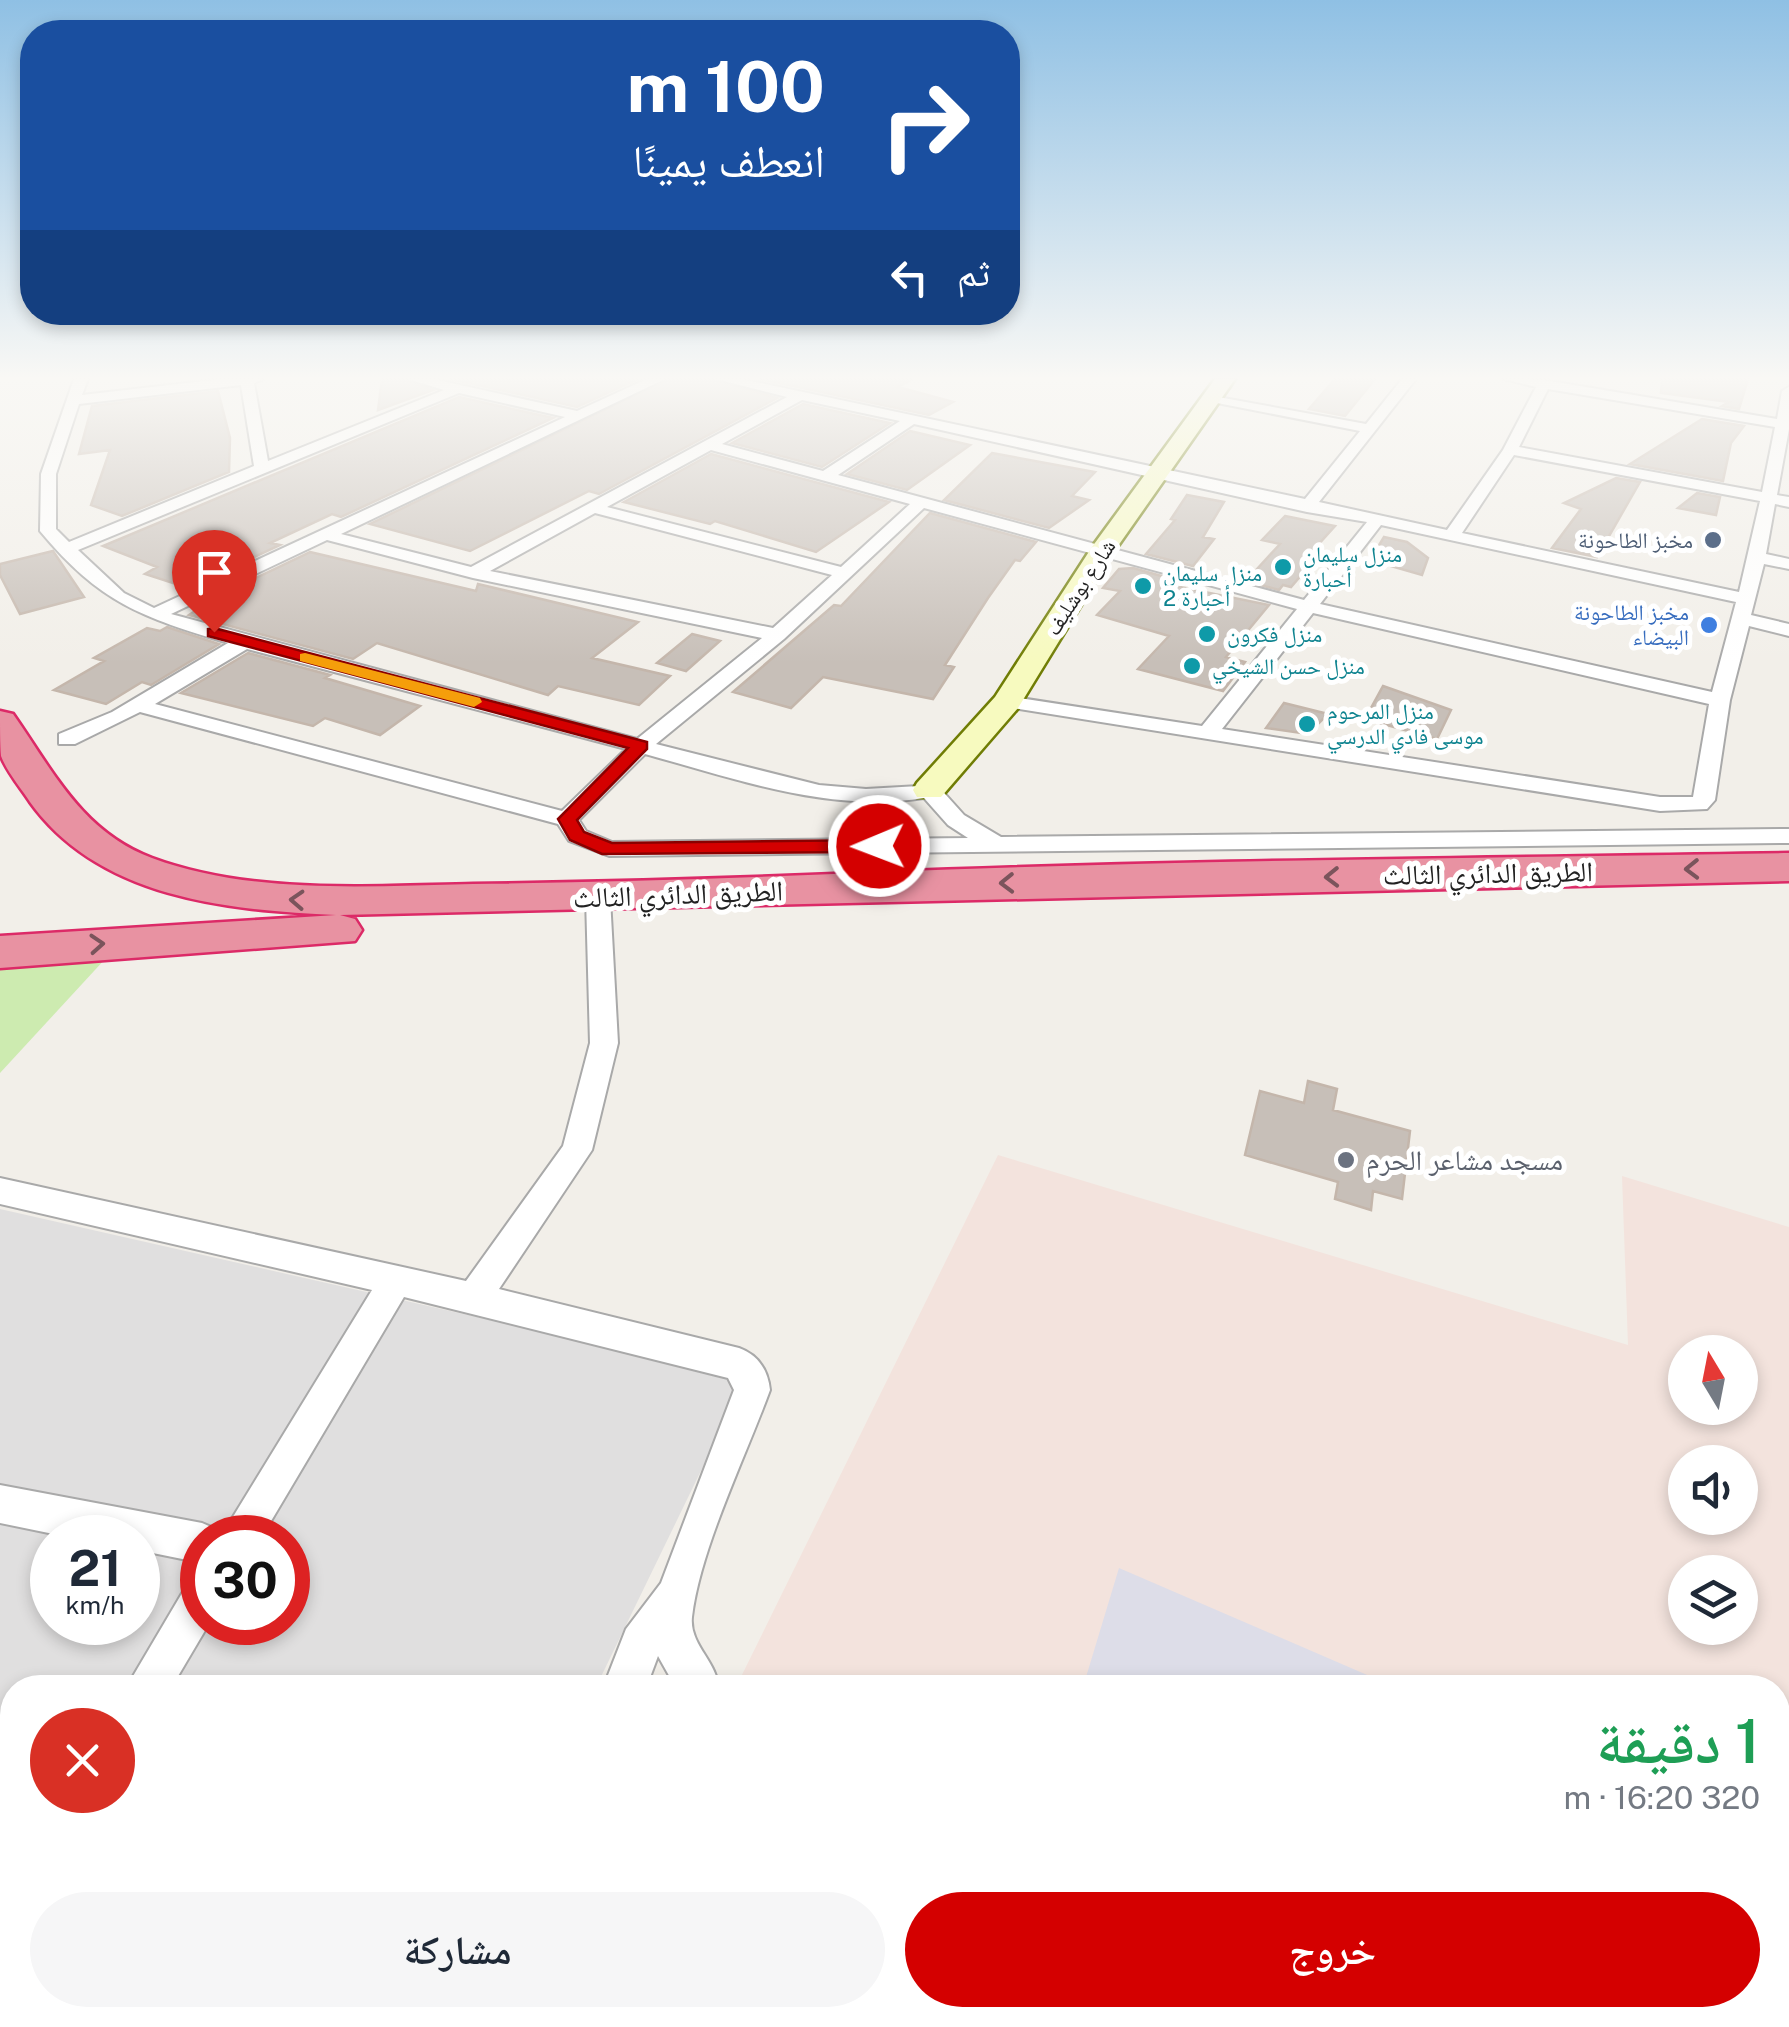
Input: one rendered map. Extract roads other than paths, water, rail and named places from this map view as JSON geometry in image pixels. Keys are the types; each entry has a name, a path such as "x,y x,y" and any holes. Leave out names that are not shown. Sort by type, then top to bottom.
{"highway":[{"name":"الطريق الدائري الثالث","path":"0,722 50,802 80,838 132,866 210,890 298,901 599,911 1789,902"},
{"name":"الطريق الدائري الثالث","path":"0,952 377,928 926,885 1789,867"}],"street":[{"path":"49,474 43,508 48,530 118,597 154,614 244,642 846,799 930,790 956,820 995,844"},
{"path":"68,548 248,474"},
{"path":"154,614 454,474"},
{"path":"473,573 657,474"},
{"path":"812,474 1306,606 1720,700"},
{"path":"824,477 829,474"},
{"path":"1150,474 1450,538 1741,608 1789,630"},
{"path":"1307,508 1334,474"},
{"path":"1450,538 1494,474"},
{"path":"1636,474 1789,502"},
{"path":"1699,804 1704,800 1720,700 1757,557 1772,474"},
{"name":"شارع بوشليف","path":"930,790 1007,702 1100,552 1156,475"},
{"path":"567,819 641,746 776,635 919,504"},
{"path":"594,508 844,573"},
{"path":"1208,732 1376,522"},
{"path":"326,535 473,573 776,635"},
{"path":"1757,557 1789,564"},
{"path":"67,739 136,705 244,642"},
{"path":"1007,702 1660,804 1699,804 1756,836"},
{"path":"136,705 567,819 577,836 609,850 1789,836"},
{"path":"474,1298 576,1150 604,1042 599,911"},
{"path":"0,1192 719,1356 746,1370 752,1390 671,1619 674,1644 693,1675"},
{"path":"253,1515 396,1281"},
{"path":"0,1504 180,1539"},
{"path":"629,1675 641,1644 676,1596"},
{"path":"155,1675 180,1633"}],"place":[{"name":"مخبز الطاحونة","path":"1713,540"},
{"name":"منزل سليمان أحبارة","path":"1283,567"},
{"name":"منزل سليمان أحبارة 2","path":"1143,586"},
{"name":"مخبز الطاحونة البيضاء","path":"1709,625"},
{"name":"منزل فكرون","path":"1207,634"},
{"name":"منزل حسن الشيخي","path":"1192,666"},
{"name":"منزل المرحوم موسى فادي الدرسي","path":"1307,724"},
{"name":"مسجد مشاعر الحرم","path":"1346,1160"}]}
